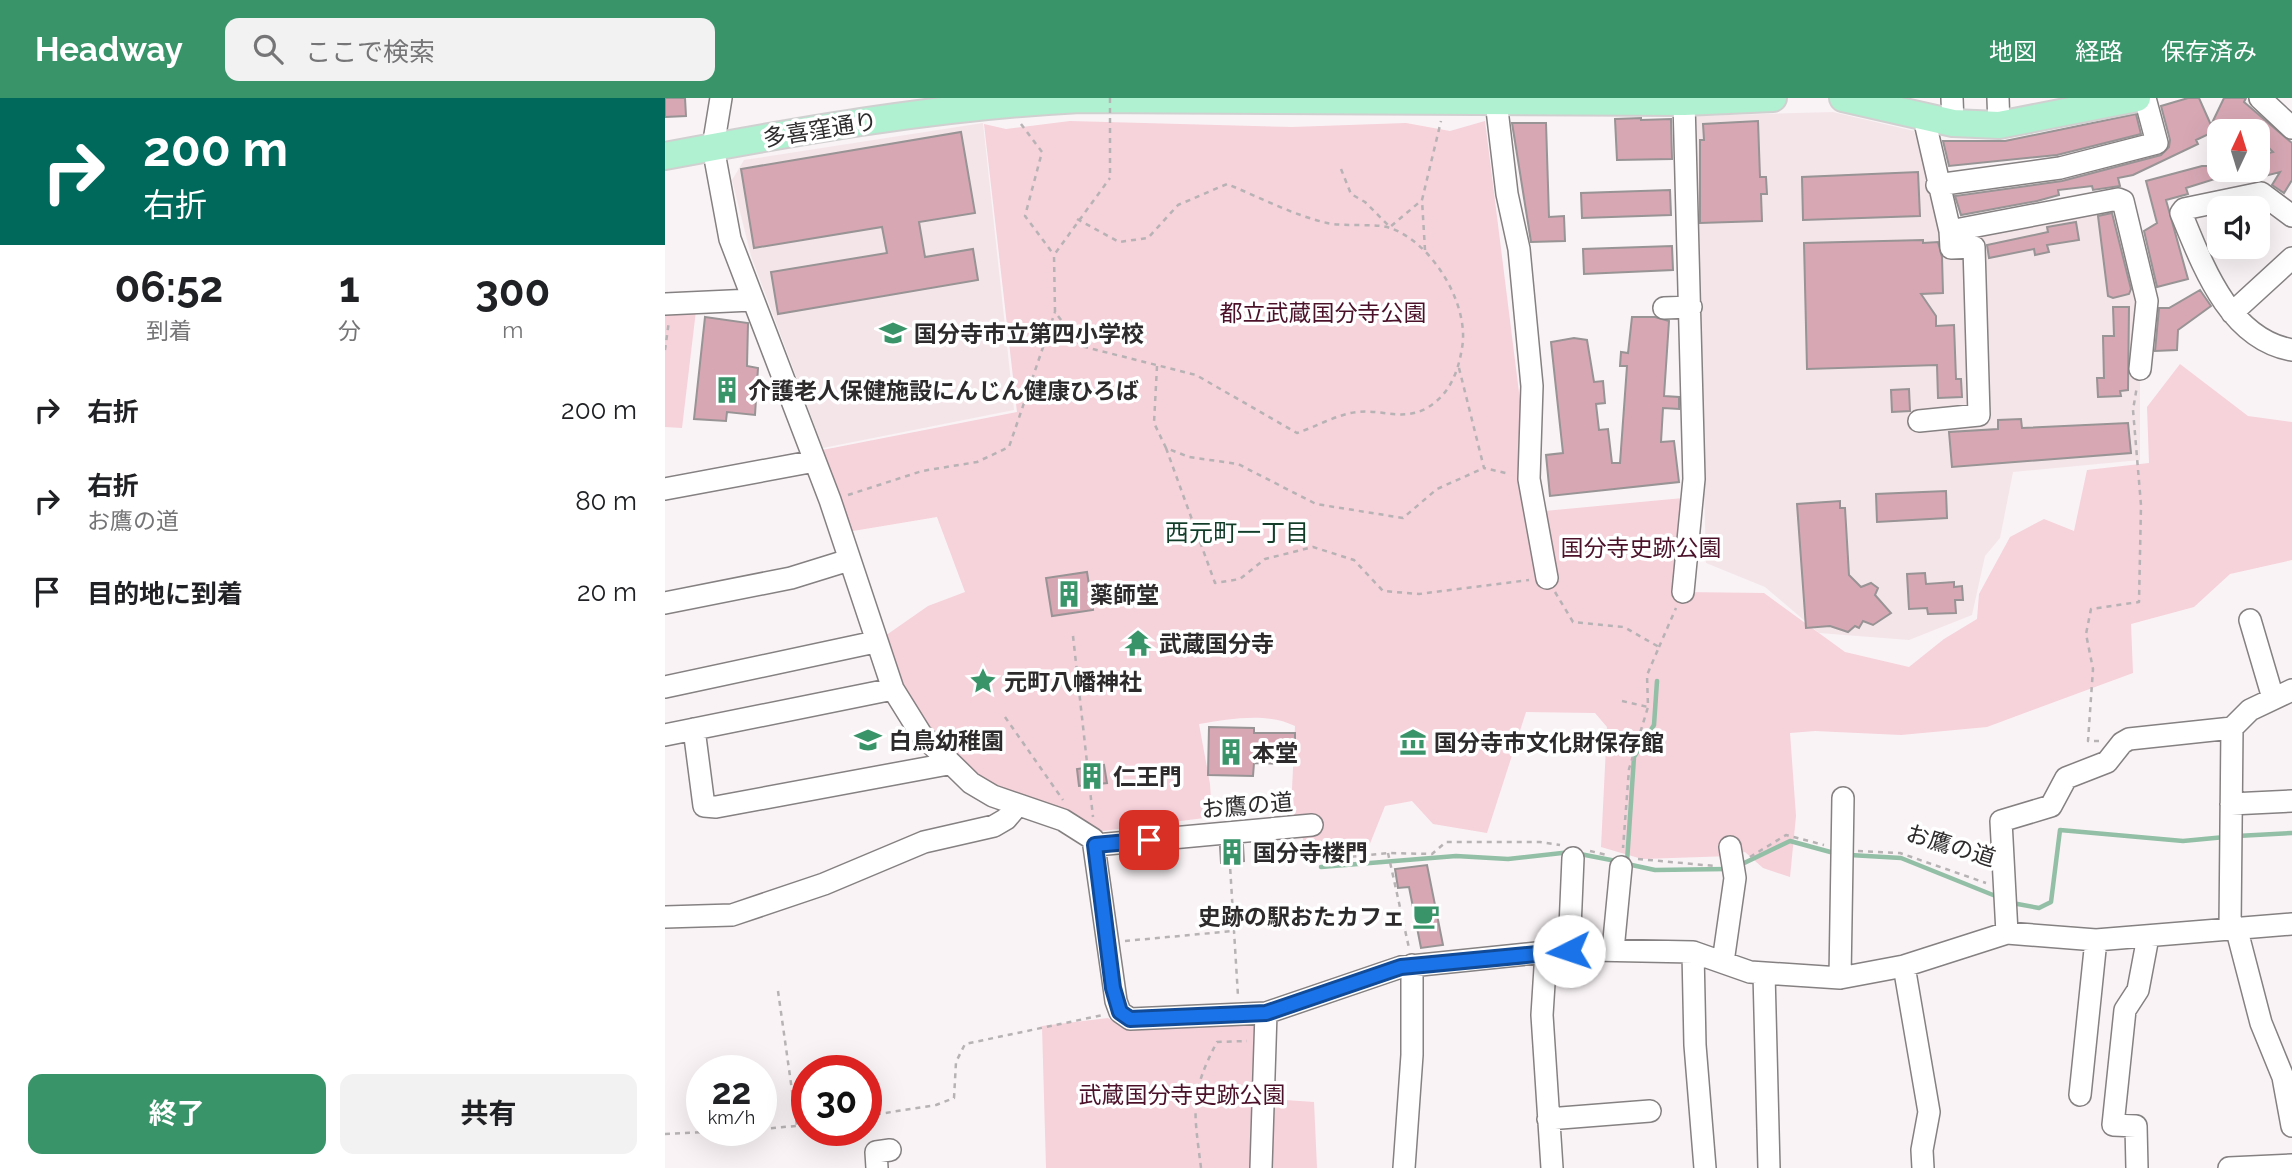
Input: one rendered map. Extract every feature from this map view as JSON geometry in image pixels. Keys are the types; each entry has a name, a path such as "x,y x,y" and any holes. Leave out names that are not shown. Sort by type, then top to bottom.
{"main road":[{"name":"多喜窪通り","path":"665,156 949,108 1080,99 1638,99 1684,102 1773,98"},
{"path":"1852,99 1924,118 1952,111 1999,125 2137,98"}],"street":[{"path":"721,98 713,147 730,239 830,500 893,689 921,734 948,764 982,790 1017,806 1063,820 1091,839 1113,988 1120,1012 1130,1019 1266,1013 1412,965 1569,951 1693,952 1736,968 1764,973 1840,978 1904,966 2007,933 2095,940 2292,924"},
{"path":"1999,98 1999,125"},
{"path":"1937,186 2060,167 2157,142 2145,98"},
{"path":"2260,98 2289,119"},
{"path":"1496,101 1507,194 1519,249 1532,386 1529,479 1548,578"},
{"path":"1683,592 1694,497 1684,102"},
{"path":"1919,421 1979,415 1974,247 1951,248 1950,231 1937,186 1924,118"},
{"path":"2292,216 2261,193 2184,209 2181,213 2195,248 2232,313 2256,338 2292,351"},
{"path":"1950,231 2118,199 2123,201 2147,301 2140,369"},
{"path":"2232,313 2289,267"},
{"path":"668,304 752,300"},
{"path":"1664,307 1691,307"},
{"path":"665,489 815,461"},
{"path":"665,603 791,578 849,560"},
{"path":"2007,933 2001,821 2051,806 2066,778 2107,762 2122,743 2150,735 2232,727 2250,710 2283,694 2250,620"},
{"path":"665,687 876,642"},
{"path":"665,735 893,689"},
{"path":"2232,727 2230,837 2233,927 2260,1023 2283,1077 2292,1126"},
{"path":"694,729 704,806 716,807 948,764"},
{"path":"1840,978 1843,798"},
{"path":"2231,804 2292,801"},
{"path":"665,917 732,915 824,884 924,842 994,826 1006,819 1017,806"},
{"name":"お鷹の道","path":"1091,839 1229,833 1312,825"},
{"path":"1569,951 1574,851"},
{"path":"1613,950 1618,860"},
{"path":"1723,962 1733,864"},
{"path":"2137,1168 2136,1126 2113,1125 2125,1010 2138,990 2148,937"},
{"path":"2080,1095 2095,940"},
{"path":"1693,952 1695,1045 1699,1062 1705,1168"},
{"path":"1546,953 1542,1015 1552,1168"},
{"path":"1404,1168 1412,1055 1412,965"},
{"path":"1904,966 1929,1112 1923,1159"},
{"path":"1764,973 1769,1168"},
{"path":"1261,1168 1266,1013"},
{"path":"1548,1119 1650,1111"},
{"path":"2229,1168 2292,1165"}],"path":[{"path":"830,500 922,471 977,462 1009,447 1055,312 1054,255 1077,219 1110,177 1110,98"},
{"path":"1425,250 1422,200 1441,121"},
{"path":"1020,122 1042,152 1025,216 1054,255"},
{"path":"1055,312 1081,346 1196,375 1297,433 1356,412 1399,416 1423,410 1442,399 1459,368 1465,333 1456,296 1425,250 1389,227 1365,202 1351,194 1341,169"},
{"path":"1077,219 1119,242 1148,238 1178,205 1227,184 1325,222 1357,227 1389,227 1422,200"},
{"path":"665,350 668,304"},
{"path":"1157,366 1154,423 1215,583 1240,579 1265,559 1313,547 1354,559 1383,591 1419,594 1548,578 1573,622 1624,627 1659,647"},
{"path":"1459,368 1484,468"},
{"path":"2122,743 2088,741 2093,669 2087,634 2091,609 2139,602 2141,505 2133,410 2140,369"},
{"path":"1165,448 1189,457 1238,464 1316,504 1403,519 1437,489 1484,468 1529,479"},
{"path":"1618,860 1629,769 1648,707 1647,675 1683,592"},
{"path":"1073,636 1094,820 1091,839"},
{"path":"1622,701 1648,707"},
{"path":"1005,717 1065,802"},
{"name":"お鷹の道","path":"1312,825 1320,860 1432,854 1446,842 1540,842 1618,860"},
{"path":"1229,833 1239,1014"},
{"name":"お鷹の道","path":"1841,854 1900,853 2003,896"},
{"path":"1389,855 1412,965"},
{"path":"1108,942 1234,931"},
{"path":"778,990 791,1083"},
{"path":"882,1113 936,1105 954,1098 955,1062 965,1044 1120,1012"},
{"path":"1201,1168 1194,1111 1199,1076 1217,1042 1251,1041 1250,1026 1266,1013"},
{"path":"665,1134 686,1133"}],"shaded area":[{"path":"1833,112 1914,131 1944,235 2119,206 2140,302 2140,460 2013,472 2000,538 1985,556 1972,615 1909,640 1819,633 1765,587 1706,563 1694,116"},
{"name":"国分寺市立第四小学校","path":"983,123 1014,410 823,448 751,256 732,180 744,160"}],"green space":[{"path":"1070,121 1292,127 1406,123 1450,131 1485,121 1534,512 1694,497 1683,592 1764,593 1845,652 1909,667 1944,639 1977,619 1979,594 2010,537 2044,519 2074,531 2087,470 2149,463 2147,407 2180,364 2248,416 2292,422 2292,560 2230,574 2194,607 2131,624 2133,673 1987,727 1901,735 1815,731 1790,733 1796,816 1790,877 1763,868 1745,852 1731,856 1642,859 1601,847 1607,727 1595,713 1526,712 1487,833 1433,824 1412,801 1385,806 1369,846 1308,851 1291,811 1295,726 1272,719 1248,718 1199,724 1210,784 1212,817 1087,833 993,796 893,689 885,636 928,606 965,592 937,517 841,533 812,452 1017,412 984,124 1006,129"},
{"path":"697,302 682,428 665,427 665,304"},
{"name":"武蔵国分寺史跡公園","path":"1239,1014 1259,1019 1259,1168 1046,1168 1042,1026 1108,1018 1122,1027"},
{"path":"1269,1099 1314,1102 1317,1168 1267,1168"}],"building":[{"path":"665,98 685,98 686,116 665,117"},
{"path":"2188,98 2199,98 2208,119 2207,135 2196,140 2198,144 2133,175 2118,178 2120,186 2093,190 2092,186 2058,190 2059,195 2037,201 1961,215 1955,196 2062,181 2161,155 2169,147 2170,140 2161,106"},
{"path":"2224,98 2246,98 2244,102 2264,119 2214,119"},
{"path":"2136,114 2141,134 2057,155 1949,166 1943,141 2005,141"},
{"path":"1615,119 1671,119 1672,159 1617,160"},
{"path":"1758,121 1760,177 1766,177 1767,194 1761,194 1762,221 1700,223 1700,140 1704,140 1703,124"},
{"path":"1512,123 1546,123 1549,217 1564,216 1565,241 1531,242"},
{"path":"2270,124 2292,143 2292,180 2284,193 2272,185 2280,172 2270,175 2270,153 2273,152 2270,149"},
{"path":"961,132 975,213 919,222 925,257 973,249 978,280 778,314 771,272 887,253 882,227 754,248 741,169"},
{"path":"2207,166 2207,181 2186,188 2188,194 2166,200 2188,279 2157,287 2144,231 2157,223 2146,181"},
{"path":"1918,172 1920,216 1803,220 1802,177"},
{"path":"1670,190 1671,215 1582,218 1581,193"},
{"path":"2112,213 2131,289 2129,294 2113,298 2108,296 2098,216"},
{"path":"2076,222 2079,240 2047,245 2049,252 2035,255 2034,249 1989,258 1987,245 2048,232 2047,227"},
{"path":"1923,240 1923,243 1938,242 1942,257 1943,293 1921,294 1936,316 1936,326 1954,325 1956,379 1961,379 1962,397 1938,398 1937,365 1807,369 1804,243"},
{"path":"1672,246 1673,270 1584,274 1583,249"},
{"path":"2200,290 2211,306 2178,330 2177,350 2155,351 2159,308 2169,308"},
{"path":"2113,307 2129,307 2128,390 2120,391 2121,396 2098,397 2097,378 2104,378 2103,336 2114,336"},
{"name":"介護老人保健施設にんじん健康ひろば","path":"705,317 748,323 747,366 758,368 755,415 727,412 726,421 694,419"},
{"path":"1632,317 1655,317 1669,321 1664,396 1679,397 1679,409 1663,408 1661,442 1674,441 1679,482 1550,496 1546,455 1563,453 1551,342 1574,338 1587,340 1594,382 1603,381 1605,403 1596,404 1599,430 1608,429 1612,463 1620,463 1627,366 1620,366 1621,352 1628,353"},
{"path":"1909,389 1910,411 1892,412 1891,390"},
{"path":"2021,419 2022,428 2128,423 2131,453 1952,467 1949,432 1998,429 1998,420"},
{"path":"1946,491 1947,518 1877,522 1876,494"},
{"path":"1840,501 1840,508 1845,508 1849,575 1861,587 1871,583 1878,588 1875,595 1891,613 1873,625 1863,621 1859,628 1855,626 1848,632 1830,626 1806,628 1797,504"},
{"name":"薬師堂","path":"1087,572 1093,610 1052,616 1046,578"},
{"path":"1925,573 1926,584 1954,582 1954,587 1962,586 1963,600 1955,600 1956,613 1928,614 1927,608 1909,609 1907,574"},
{"name":"本堂","path":"1209,727 1254,728 1254,733 1295,733 1295,764 1254,763 1253,776 1208,775"},
{"name":"仁王門","path":"1104,765 1107,783 1079,786 1077,769"},
{"name":"国分寺楼門","path":"1243,845 1244,861 1221,863 1220,847"},
{"name":"史跡の駅おたカフェ","path":"1427,865 1443,945 1421,948 1409,887 1398,888 1395,869"}],"waterway":[{"path":"1627,862 1634,757 1654,725 1657,681"},
{"path":"2012,903 2039,908 2051,902 2060,830 2183,841 2225,837"},
{"path":"2237,836 2292,833"},
{"path":"1738,866 1790,841 1834,853"},
{"path":"1321,867 1456,856 1508,859 1571,852"},
{"path":"1580,854 1616,861"},
{"path":"1850,855 1901,858 1998,897"},
{"path":"1627,864 1655,870 1727,869"}],"place":[{"name":"国分寺市立第四小学校","path":"893,333"},
{"name":"介護老人保健施設にんじん健康ひろば","path":"727,390"},
{"name":"薬師堂","path":"1069,594"},
{"name":"武蔵国分寺","path":"1138,643"},
{"name":"元町八幡神社","path":"983,681"},
{"name":"白鳥幼稚園","path":"868,740"},
{"name":"国分寺市文化財保存館","path":"1413,742"},
{"name":"本堂","path":"1231,752"},
{"name":"仁王門","path":"1092,776"},
{"name":"国分寺楼門","path":"1232,852"},
{"name":"史跡の駅おたカフェ","path":"1426,916"}],"district":[{"name":"西元町一丁目","path":"1237,532"}],"route":[{"path":"1149,840 1095,845 1113,988 1120,1012 1130,1019 1266,1013 1401,967 1569,951"}],"park label":[{"name":"都立武蔵国分寺公園","path":"1323,312"},
{"name":"国分寺史跡公園","path":"1641,547"}]}
